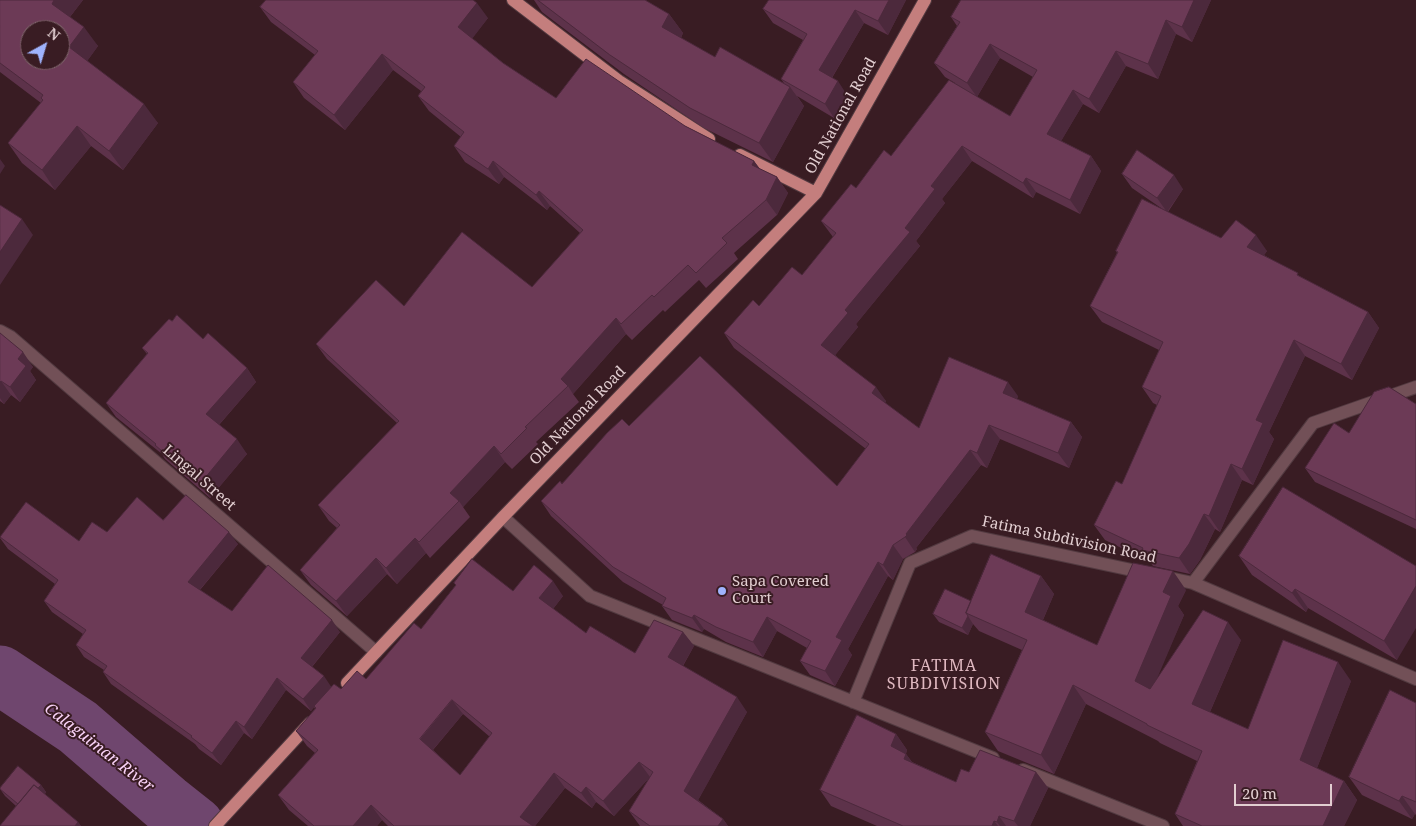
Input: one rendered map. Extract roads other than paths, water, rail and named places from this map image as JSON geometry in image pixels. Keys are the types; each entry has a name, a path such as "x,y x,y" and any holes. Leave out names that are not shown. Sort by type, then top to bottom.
{"main road":[{"path":"513,0 619,81 700,135 816,193"},
{"name":"Old National Road","path":"337,694 503,517 816,193 925,0"},
{"path":"215,826 318,714"}],"street":[{"name":"Lingal Street","path":"0,331 11,337 376,652"},
{"path":"1193,583 1313,423 1416,387"},
{"path":"503,517 590,596 1163,826"},
{"name":"Fatima Subdivision Road","path":"853,702 910,563 972,536 1193,583 1416,679"}],"waterway":[{"name":"Calaguiman River","path":"0,675 78,727 195,826"}],"place":[{"name":"Sapa Covered Court","path":"722,591"}],"district":[{"name":"FATIMA SUBDIVISION","path":"944,675"}]}
